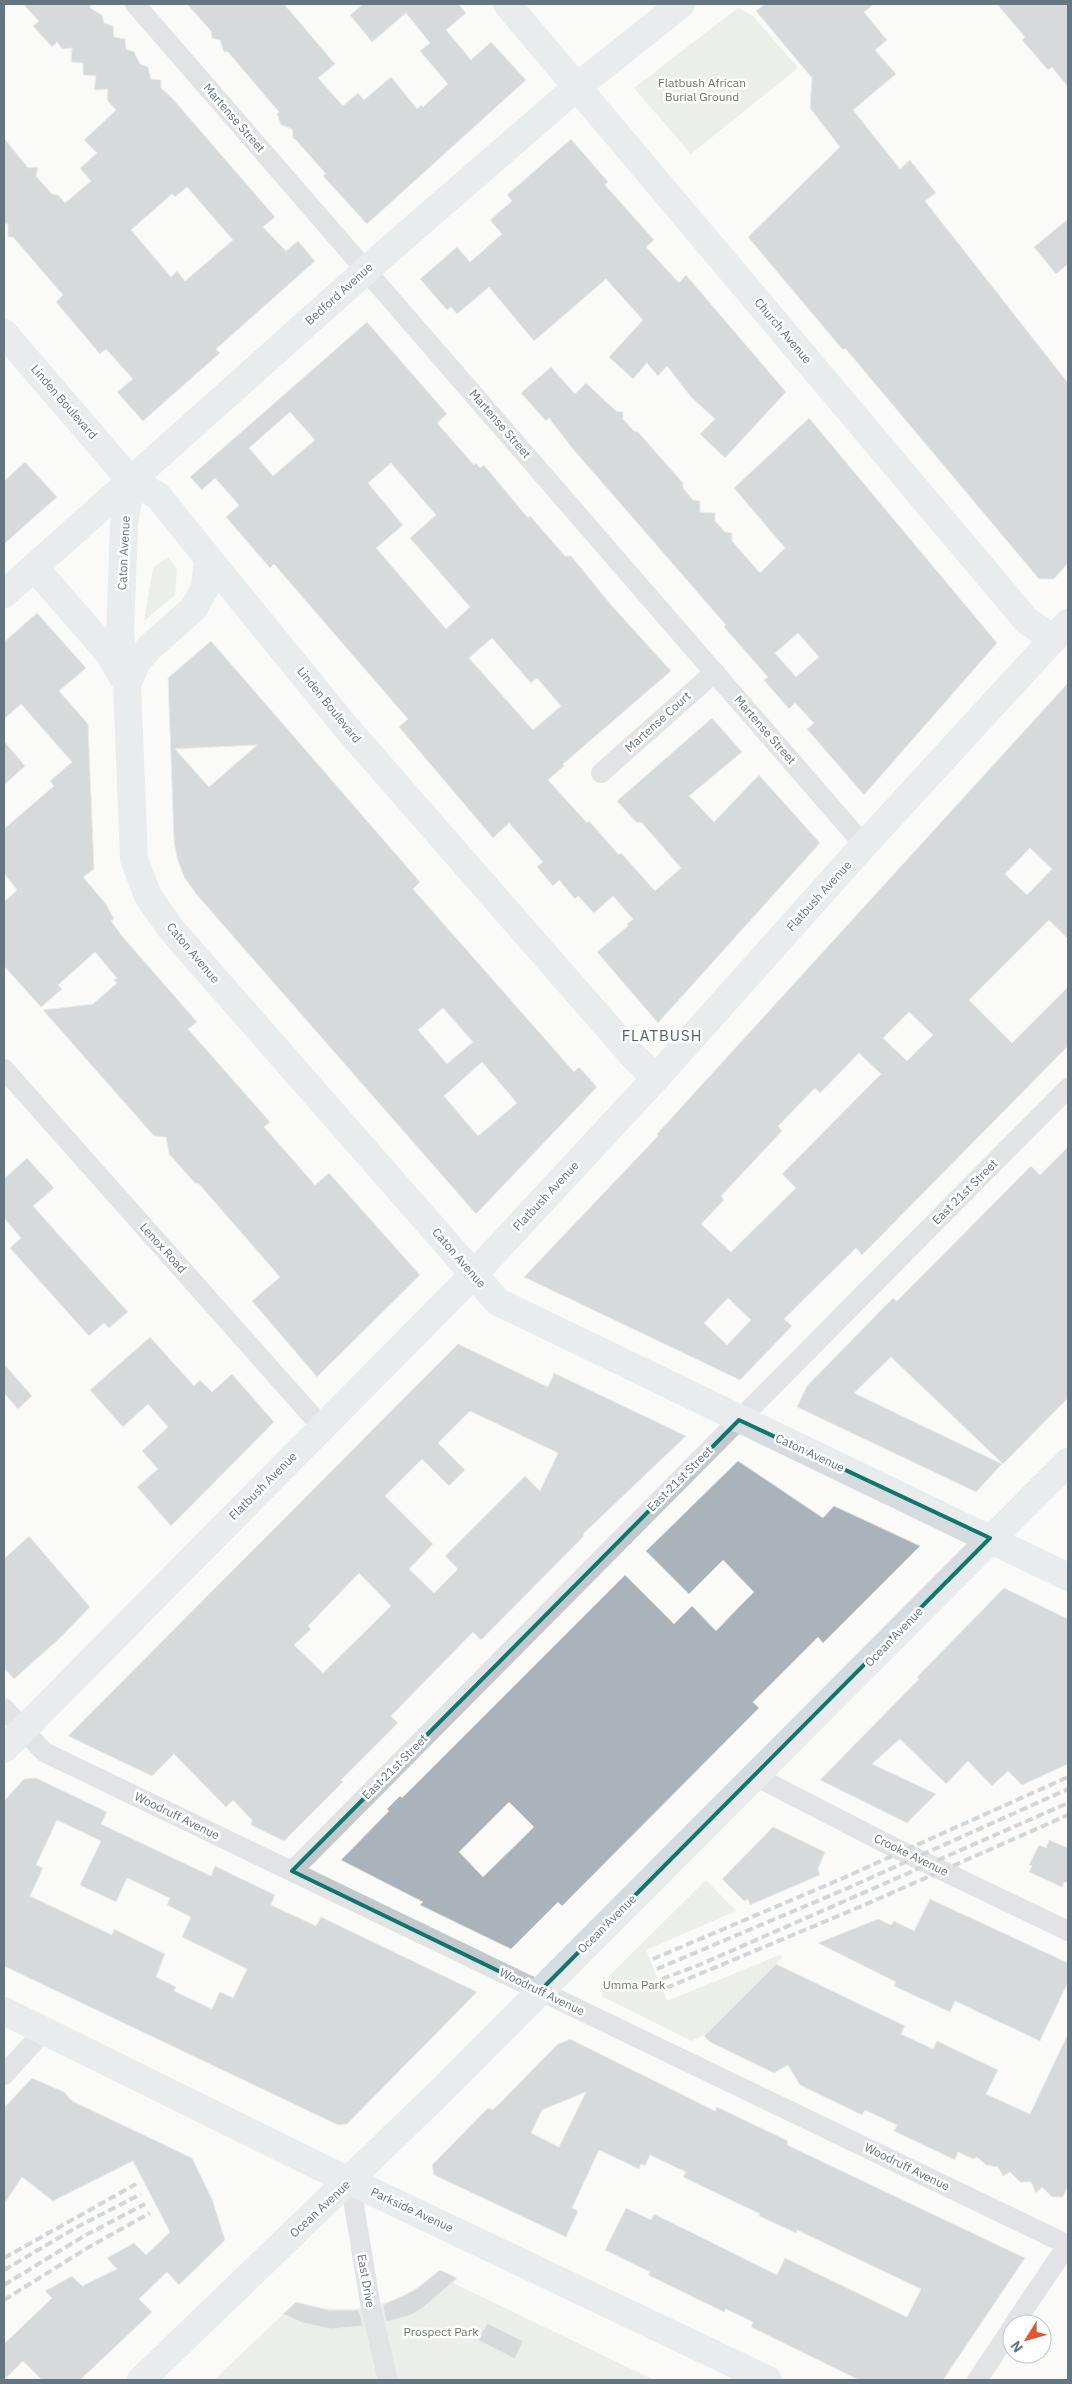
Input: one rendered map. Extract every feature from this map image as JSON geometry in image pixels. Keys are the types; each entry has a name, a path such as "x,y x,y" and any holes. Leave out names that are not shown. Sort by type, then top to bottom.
{"main road":[{"name":"Church Avenue","path":"507,4 1027,621 1064,637"},
{"name":"Bedford Avenue","path":"4,594 366,270 577,87 681,4"},
{"name":"Linden Boulevard","path":"4,332 131,481 158,496 345,726 634,1057 656,1078"},
{"name":"Caton Avenue","path":"131,481 124,524 120,634 127,684 134,859 148,896 172,930 498,1302 739,1420 990,1538 1068,1577"},
{"name":"Caton Avenue","path":"127,684 137,662 149,648 194,608 206,588 208,558"},
{"path":"34,567 108,652 127,684"},
{"name":"Flatbush Avenue","path":"4,1749 474,1274 656,1078 864,845 1064,637"},
{"name":"Ocean Avenue","path":"141,2380 350,2181 875,1658 990,1538 1068,1462"},
{"name":"Parkside Avenue","path":"4,2011 43,2032 350,2181 768,2380"}],"street":[{"name":"Martense Street","path":"135,4 864,845"},
{"name":"Martense Court","path":"601,773 715,672"},
{"name":"Lenox Road","path":"4,1069 322,1427"},
{"name":"East 21st Street","path":"292,1871 1068,1088"},
{"name":"Woodruff Avenue","path":"4,1708 44,1752 1068,2245"},
{"name":"Crooke Avenue","path":"755,1776 891,1846 1068,1931"},
{"path":"4,2075 43,2032"},
{"name":"East Drive","path":"350,2181 381,2361 388,2380"},
{"path":"1021,2314 1068,2245"},
{"path":"977,2380 1002,2343"}],"highlighted area":[{"path":"739,1420 990,1538 540,1991 292,1871"}],"green space":[{"name":"Flatbush African Burial Ground","path":"738,8 752,15 798,68 691,154 634,88"},
{"path":"168,557 177,569 175,595 144,621 153,568"},
{"name":"Umma Park","path":"706,1880 736,1911 646,1950 667,2001 780,1955 782,1958 706,2034 691,2041 603,1997 600,1985"},
{"name":"Prospect Park","path":"440,2270 456,2278 453,2283 654,2380 214,2380 296,2302 335,2309 354,2309 372,2306 390,2301 407,2293 424,2283"}],"building":[{"path":"23,4 90,4 90,8 102,15 104,23 113,26 114,37 125,39 126,49 134,52 140,64 148,67 151,79 161,80 161,88 172,98 275,217 263,227 286,251 298,241 315,261 216,349 220,353 143,421 117,392 133,379 106,349 100,354 56,302 63,295 13,237 8,237 8,224 4,224 4,138 28,168 38,167 36,176 52,194 58,195 65,203 91,181 80,168 97,153 84,140 116,110 107,100 108,89 94,90 96,76 83,75 83,63 71,62 72,48 62,49 57,42 52,47 33,26 39,21","holes":["187,187 233,240 185,281 177,271 171,277 131,230 172,194 175,197"]},
{"path":"187,4 284,4 335,64 318,78 343,106 358,93 364,100 391,77 417,109 421,105 423,107 448,84 420,51 430,43 406,13 372,42 350,15 363,4 458,4 466,13 446,30 471,60 491,42 526,80 367,224 323,176 326,174 293,138 292,129 281,125 277,114 279,112 228,52 224,52 220,40 212,38 211,31"},
{"path":"765,4 874,4 864,12 887,40 875,50 896,74 853,110 900,169 910,160 936,193 925,201 1068,383 1068,563 1054,579 1039,579 845,348 843,350 748,237 840,147 810,108 812,78 756,11"},
{"path":"997,4 1068,4 1068,87 1052,67 1048,70 1022,40 1025,37"},
{"path":"571,139 608,182 605,185 654,240 646,247 679,283 686,275 786,392 725,458 700,434 715,419 691,397 667,366 658,376 647,363 633,379 609,357 643,320 606,279 534,341 489,287 457,314 451,307 447,310 420,279 457,247 470,262 502,234 490,220 512,201 507,195"},
{"path":"1068,219 1068,264 1056,274 1034,247"},
{"path":"367,322 447,414 437,423 474,465 476,463 480,468 484,465 528,518 530,516 565,556 571,556 612,606 671,671 563,764 564,766 548,780 587,823 589,821 619,855 621,853 655,891 681,868 642,823 636,822 617,801 712,718 742,752 689,796 714,822 759,775 820,843 658,1023 597,952 628,926 627,924 633,919 613,896 594,913 578,896 575,899 559,880 553,886 537,867 543,862 509,823 493,838 399,727 408,719 274,564 270,568 226,517 239,505 215,478 202,490 190,477","holes":["290,412 315,440 273,476 249,448","391,463 436,515 410,538 470,607 446,629 376,548 403,525 368,483","492,638 531,683 537,678 561,706 533,730 469,658"]},
{"path":"551,367 575,394 586,383 616,411 623,412 623,419 634,431 638,432 683,483 683,488 693,500 700,501 700,512 715,513 715,521 725,532 732,533 732,541 760,573 785,548 734,488 809,418 997,643 864,795 807,729 814,723 795,703 789,709 764,680 768,677 724,627 726,625 573,449 549,418 546,421 521,393","holes":["798,633 819,657 796,677 775,653"]},
{"path":"25,462 57,497 4,544 4,481"},
{"path":"37,613 86,668 59,691 88,724 94,869 83,877 106,904 114,919 111,921 122,936 197,1022 188,1029 270,1122 264,1127 315,1185 329,1173 420,1275 317,1377 252,1301 280,1277 199,1184 195,1183 169,1154 166,1137 154,1136 43,1010 93,1004 117,983 114,980 117,978 95,952 58,985 62,989 41,1007 4,966 4,902 17,890 4,873 4,829 54,786 50,781 72,762 21,704 4,719 4,642"},
{"path":"211,641 420,882 413,889 574,1072 579,1067 597,1087 476,1214 197,895 184,877 177,858 174,841 168,678","holes":["257,745 209,787 175,749","443,1008 473,1042 447,1064 418,1030","482,1062 517,1103 478,1136 444,1096"]},
{"path":"1068,683 1068,939 1049,920 969,1000 1012,1043 1068,987 1068,1046 862,1255 856,1248 784,1319 792,1326 740,1380 524,1277 658,1136 657,1134","holes":["1030,848 1052,869 1027,895 1005,874","909,1012 933,1035 907,1061 883,1038","859,1053 881,1074 782,1174 796,1188 731,1252 701,1224 724,1200 721,1196 782,1131 778,1126 815,1088 820,1093","728,1298 751,1320 727,1345 704,1323"]},
{"path":"4,741 25,766 4,785"},
{"path":"1068,1147 1068,1398 1003,1464 891,1357 854,1393 1002,1464 976,1492 797,1407 807,1386 893,1298 897,1301 1031,1166 1040,1175"},
{"path":"27,1158 54,1188 33,1206 128,1312 109,1328 104,1323 89,1336 10,1248 21,1238 4,1218 4,1179"},
{"path":"150,1337 194,1386 200,1380 212,1392 232,1374 274,1422 171,1526 137,1487 158,1469 142,1451 168,1427 148,1404 123,1427 90,1390"},
{"path":"458,1344 548,1387 554,1373 686,1436 583,1534 584,1536 481,1640 473,1632 391,1716 398,1723 284,1841 251,1825 252,1820 233,1800 226,1807 174,1754 152,1776 68,1736","holes":["470,1411 558,1453 540,1491 525,1476 445,1556 458,1569 434,1593 409,1569 433,1544 385,1496 422,1459 449,1486 465,1470 438,1443","359,1573 391,1606 323,1673 294,1645 311,1629 308,1626"]},
{"path":"4,1364 32,1396 18,1409 4,1393"},
{"path":"738,1461 823,1518 834,1506 920,1546 823,1643 818,1637 753,1702 759,1708 562,1906 558,1902 511,1949 420,1905 423,1902 341,1860 389,1811 387,1809 400,1796 402,1798 625,1575 674,1624 692,1606 716,1631 754,1592 723,1560 689,1594 646,1551","holes":["509,1802 534,1827 483,1877 459,1852"]},
{"path":"29,1536 90,1607 59,1639 14,1679 4,1668 4,1559"},
{"path":"1004,1588 1068,1619 1068,1764 1022,1785 1008,1771 992,1786 968,1761 946,1784 900,1739 872,1764 936,1794 907,1823 820,1780 919,1679 917,1677"},
{"path":"36,1778 107,1812 101,1824 211,1876 215,1866 275,1895 271,1905 316,1926 321,1917 477,1992 347,2124 338,2125 4,1966 4,1801 24,1779","holes":["57,1820 101,1841 80,1885 116,1902 127,1878 170,1898 167,1905 191,1917 182,1937 247,1969 233,1998 220,1992 212,2009 174,1991 176,1987 156,1977 165,1954 114,1929 112,1935 30,1896 43,1868 36,1865"]},
{"path":"773,1827 825,1852 818,1869 820,1875 750,1905 748,1899 744,1901 722,1879"},
{"path":"1049,1840 1068,1848 1068,1883 1064,1882 1062,1887 1029,1872 1032,1866 1029,1865 1039,1845 1046,1848"},
{"path":"930,1899 1068,1963 1068,1982 1040,2041 955,2001 950,2012 894,1986 896,1982 818,1943 878,1919 891,1925 894,1921 914,1931"},
{"path":"776,1964 905,2026 901,2034 933,2049 937,2041 998,2070 986,2094 1030,2114 1068,2034 1068,2186 1063,2197 1052,2197 1042,2187 1036,2193 1031,2182 1020,2182 1010,2172 1003,2176 998,2167 986,2165 977,2157 973,2159 958,2152 955,2160 894,2131 897,2125 865,2110 862,2115 800,2085 788,2065 774,2073 710,2042 704,2036"},
{"path":"570,2039 715,2111 717,2107 788,2141 787,2145 1025,2258 943,2380 859,2380 751,2327 753,2322 726,2309 724,2312 648,2275 650,2272 605,2250 626,2208 651,2220 654,2214 777,2275 785,2258 907,2317 921,2289 797,2230 796,2233 759,2216 760,2214 683,2177 686,2172 650,2155 645,2166 641,2164 639,2169 599,2150 572,2208 578,2211 566,2237 434,2175 432,2165 488,2108 493,2110 558,2044","holes":["586,2092 559,2147 531,2133 542,2110"]},
{"path":"32,2078 64,2092 72,2101 192,2158 212,2199 225,2240 179,2285 167,2272 139,2299 152,2312 80,2380 42,2380 23,2361 4,2380 4,2344 52,2298 45,2291 72,2276 82,2286 117,2269 107,2258 134,2243 146,2255 170,2232 133,2161 53,2201 22,2177 4,2204 4,2108"},
{"path":"440,2270 457,2278 424,2307 411,2315 386,2322 383,2305 415,2290"},
{"path":"296,2302 328,2310 359,2310 363,2326 331,2329 303,2323 283,2314"},
{"path":"487,2323 523,2341 515,2359 478,2340"}],"railway":[{"path":"653,1959 841,1879 1068,1777"},
{"path":"657,1969 848,1888 1068,1789"},
{"path":"662,1979 699,1965 1068,1803"},
{"path":"666,1988 862,1906 1068,1815"},
{"path":"4,2258 136,2184"},
{"path":"4,2270 79,2226 141,2194"},
{"path":"4,2285 84,2236 145,2204"},
{"path":"4,2300 89,2247 150,2213"}],"district":[{"name":"FLATBUSH","path":"662,1036"}]}
